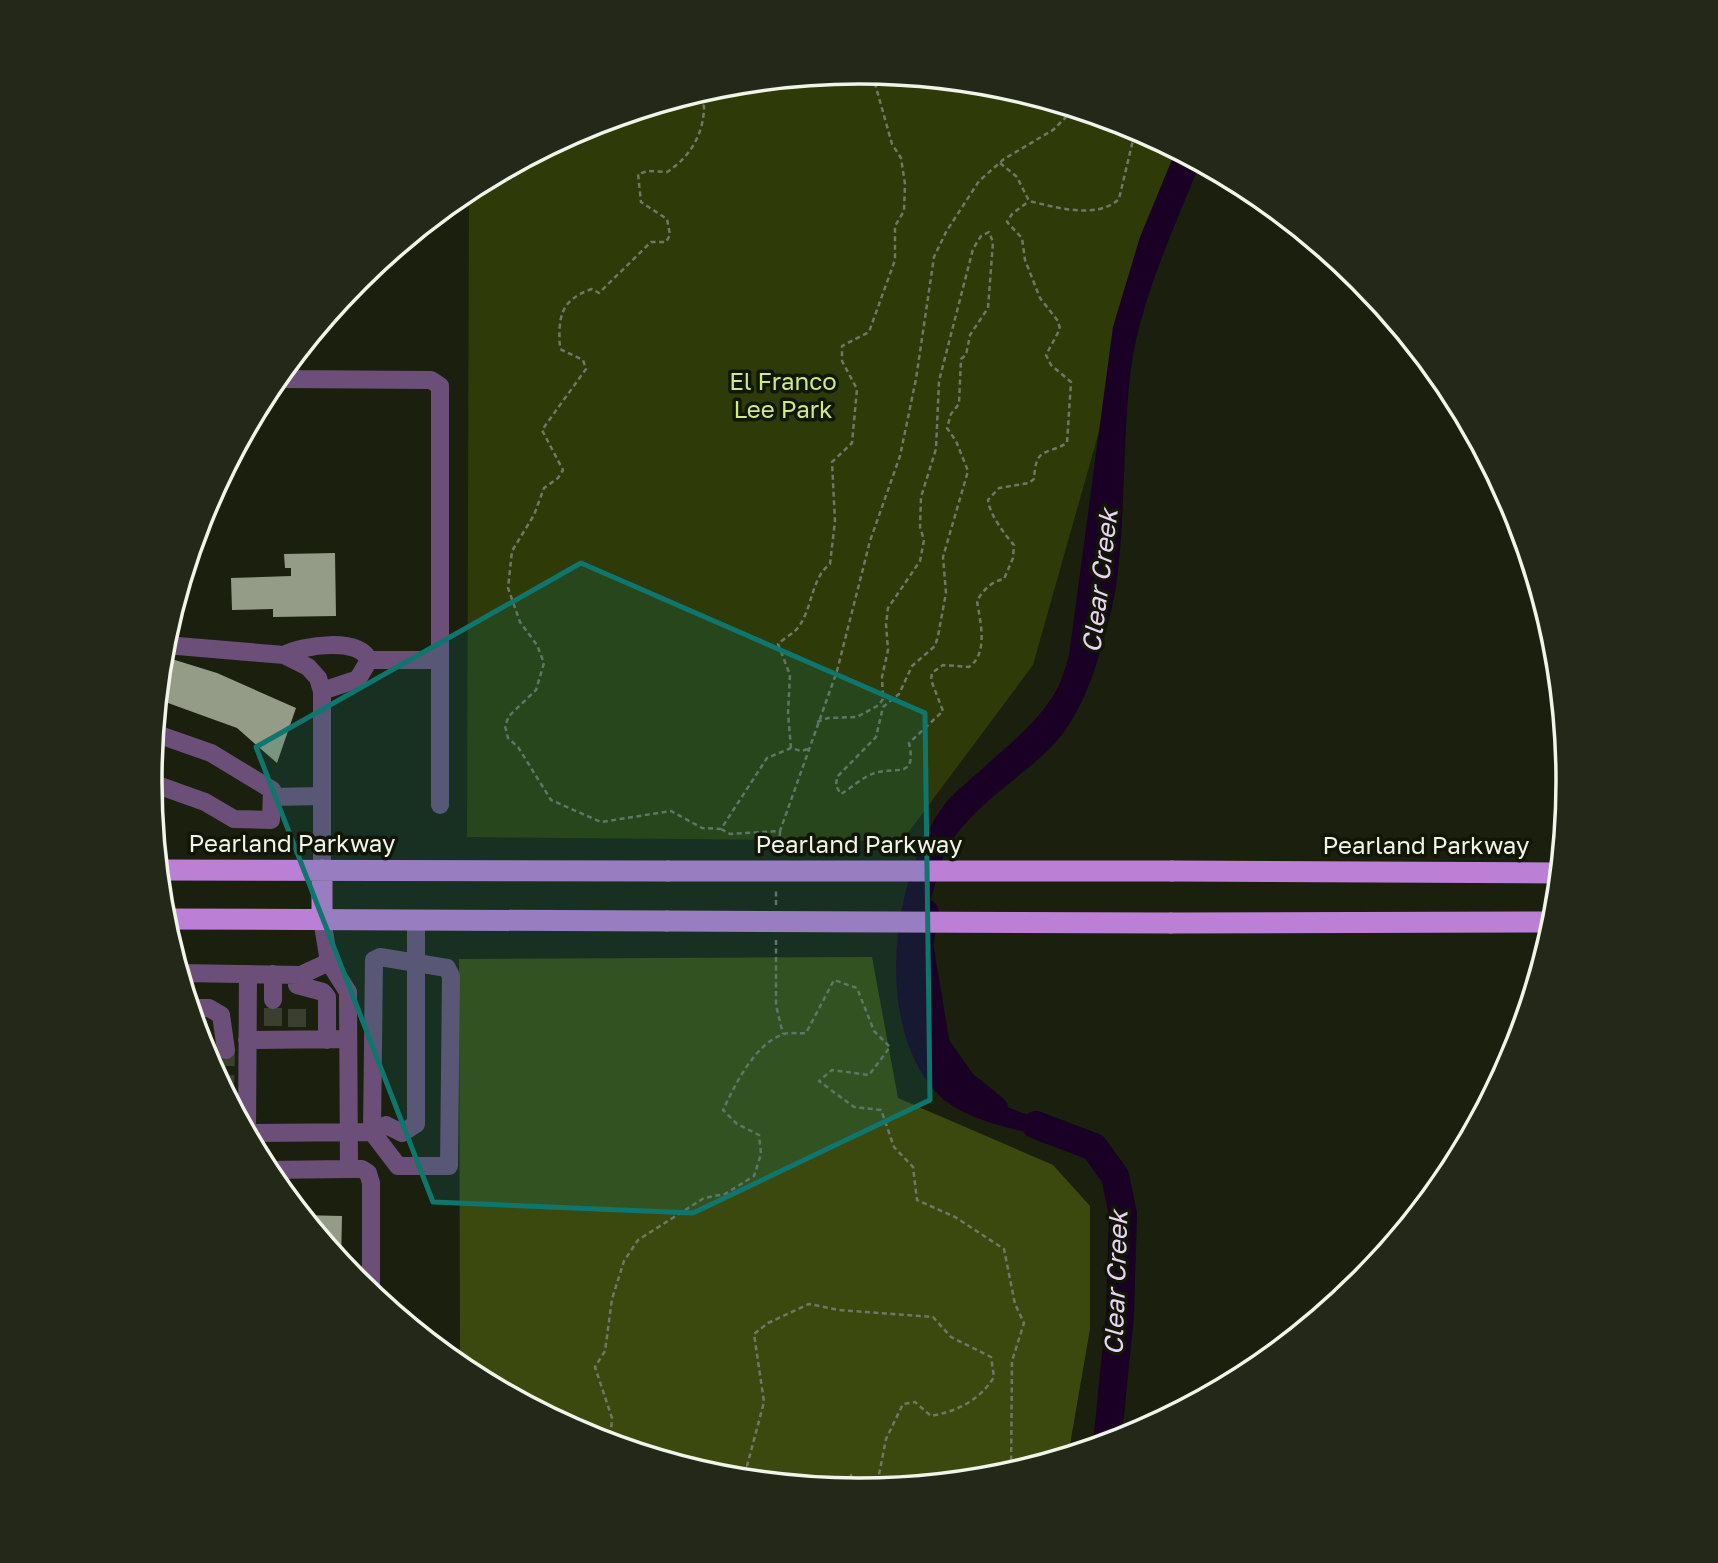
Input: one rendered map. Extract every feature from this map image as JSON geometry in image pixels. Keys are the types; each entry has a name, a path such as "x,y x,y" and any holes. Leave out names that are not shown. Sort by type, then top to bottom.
{"main road":[{"name":"Pearland Parkway","path":"167,870 1551,873"},
{"path":"322,870 322,919"},
{"path":"176,923 322,919 1542,922"}],"lane":[{"path":"290,379 431,380 440,386 440,805"},
{"path":"175,646 284,655 308,667 318,678 322,691 322,870"},
{"path":"284,655 302,646 358,647 365,652 369,660"},
{"path":"369,660 440,660"},
{"path":"322,691 358,679 369,660"},
{"path":"161,786 205,802 234,819 271,820 272,790 221,758 163,736"},
{"path":"272,797 322,796"},
{"path":"322,919 329,962 348,992 349,1169"},
{"path":"257,1134 372,1132 386,1125 402,1132 416,1124 416,919"},
{"path":"380,957 447,968 451,976 449,1166 398,1166 372,1132 374,960 380,957"},
{"path":"297,987 329,962"},
{"path":"189,973 273,974 297,987 323,992 327,997 327,1040"},
{"path":"247,1115 248,974"},
{"path":"273,974 273,1000"},
{"path":"200,1008 209,1008 221,1015 226,1049"},
{"path":"247,1040 273,1033 296,1033 327,1040 348,1040"},
{"path":"280,1170 362,1169 368,1173 371,1183 371,1280"}],"path":[{"path":"791,748 788,713 790,675 778,644 795,630 811,600 820,571 830,564 835,521 832,462 852,443 857,389 842,361 842,346 869,332 895,260 895,226 904,211 901,158 892,144 875,84"},
{"path":"700,103 704,106 704,119 690,153 667,172 648,170 638,174 641,202 667,219 670,235 666,242 651,242 599,292 592,289 576,295 568,301 563,310 559,328 560,349 583,360 586,369 542,430 563,470 558,478 544,488 534,516 512,551 508,588 520,622 537,645 543,671 536,690 509,716 505,726 508,738 518,747 551,800 601,822 671,811 702,828 730,834 780,831 837,671 870,541 900,456 916,379 934,257 946,232 976,185 1000,163 1053,130 1067,116"},
{"path":"817,722 828,718 857,718 879,705 883,699 882,677 888,650 888,608 920,561 924,540 920,527 921,497 936,449 939,381 973,249 981,236 989,232 993,242 988,308 970,335 967,355 961,359 959,404 951,414 947,428 956,441 968,471 943,557 946,593 938,636 935,646 912,666 899,694 883,707 876,737 837,777 836,786 841,794 876,772 901,772 906,768 912,757 909,743 943,711 931,680 932,673 943,665 969,667 977,659 982,632 977,601 982,592 997,580 1004,579 1013,558 1014,545 999,528 988,500 999,488 1029,484 1034,478 1035,463 1040,453 1067,443 1071,382 1051,365 1046,355 1060,330 1058,321 1040,298 1025,260 1022,238 1007,222 1012,214 1028,201 1076,210 1107,207 1119,199 1133,140"},
{"path":"1000,163 1017,177 1028,201"},
{"path":"721,830 767,758 791,748 801,751 808,749"},
{"path":"611,1433 612,1418 595,1367 606,1350 612,1299 624,1261 638,1240 704,1198 725,1194 754,1176 761,1154 759,1135 737,1124 723,1110 744,1067 760,1052 783,1034 806,1034 834,980 858,988 874,1031 890,1047 869,1075 832,1070 819,1081 854,1107 881,1110 894,1147 913,1167 917,1200 955,1217 1004,1249 1015,1304 1024,1323 1013,1361 1011,1462"},
{"path":"750,1470 747,1465 764,1402 754,1334 768,1323 809,1304 839,1310 933,1317 951,1337 991,1357 994,1377 983,1395 947,1413 931,1416 915,1402 903,1404 886,1440 878,1479"}],"highlighted area":[{"path":"581,563 925,713 930,1100 693,1213 433,1202 256,747"}],"green space":[{"name":"El Franco Lee Park","path":"813,85 905,85 995,97 1083,121 1126,137 1189,167 1132,315 1033,665 902,841 467,837 469,203 510,177 551,156 635,121 723,97"},
{"path":"872,957 898,1098 1053,1165 1090,1206 1090,1329 1070,1446 995,1466 905,1478 813,1478 768,1473 678,1455 592,1426 510,1386 460,1353 459,959"}],"water":[{"path":"1172,159 1197,171 1150,289 1136,342 1128,394 1117,579 1097,663 1083,699 1055,743 973,815 947,849 929,904 920,956 919,1011 925,1036 935,1059 950,1078 976,1094 1075,1133 1065,1141 983,1120 967,1114 941,1097 919,1068 904,1033 897,993 896,952 902,910 912,871 926,834 949,799 1041,712 1056,691 1063,674 1069,656 1113,327 1140,237"}],"building":[{"path":"335,553 336,616 273,617 273,609 232,610 231,578 291,576 291,568 285,568 284,554"},
{"path":"172,659 217,673 296,708 277,763 237,728 166,702"},
{"path":"314,1215 342,1216 341,1248"}],"waterway":[{"name":"Clear Creek","path":"925,913 919,944 936,1046 963,1084 994,1109"},
{"name":"Clear Creek","path":"1036,1125 1094,1147 1115,1176 1123,1214 1120,1315 1108,1433"}],"tunnel":[{"path":"273,1000 273,1026"},
{"path":"297,1001 297,1027"},
{"path":"225,1072 226,1050"}]}
